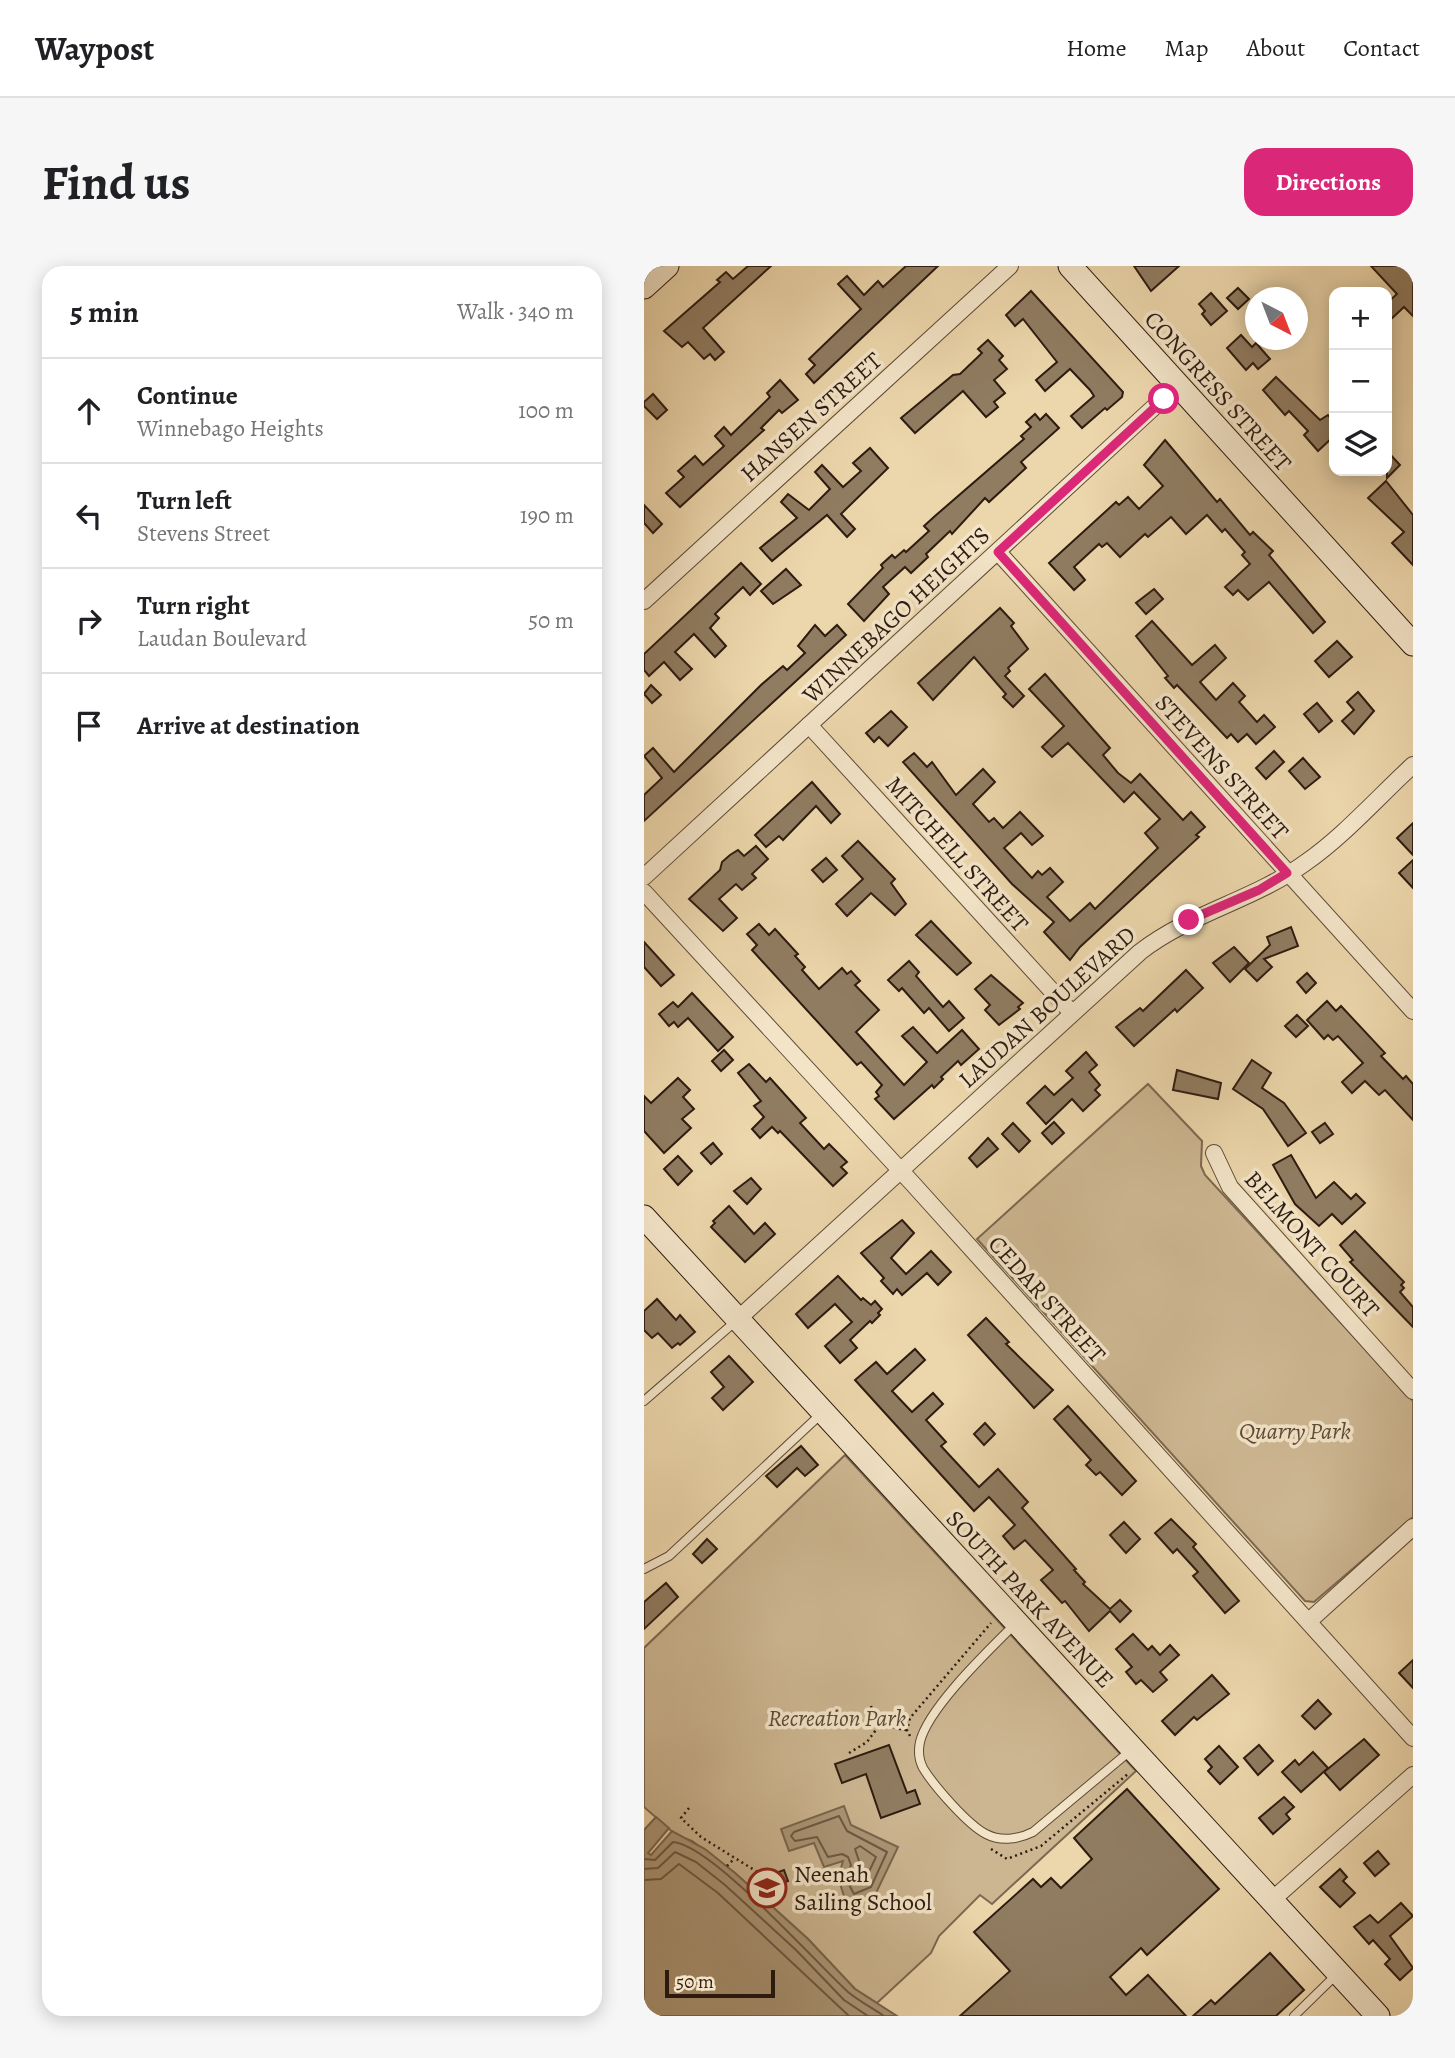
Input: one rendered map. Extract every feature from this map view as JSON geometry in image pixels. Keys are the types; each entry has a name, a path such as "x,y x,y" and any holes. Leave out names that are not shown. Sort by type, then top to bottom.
{"main road":[{"path":"644,287 667,266"},
{"name":"CONGRESS STREET","path":"1070,266 1413,644"},
{"name":"SOUTH PARK AVENUE","path":"644,1217 1378,2016"}],"street":[{"name":"HANSEN STREET","path":"644,601 1010,266"},
{"name":"WINNEBAGO HEIGHTS","path":"644,877 1178,386"},
{"name":"STEVENS STREET","path":"998,552 1413,1011"},
{"name":"MITCHELL STREET","path":"809,725 1072,1013"},
{"name":"LAUDAN BOULEVARD","path":"738,1319 1161,935 1305,863 1413,765"},
{"name":"CEDAR STREET","path":"644,892 901,1171 1413,1738"},
{"name":"BELMONT COURT","path":"1214,1153 1230,1187 1413,1391"},
{"path":"1309,1622 1413,1527"},
{"path":"1272,1900 1413,1774"}],"lane":[{"path":"644,1401 738,1319"},
{"path":"644,1569 669,1556 823,1412"},
{"path":"1017,1622 979,1661 929,1721 921,1738 918,1749 924,1769 950,1800 986,1834 1016,1839 1033,1832 1133,1749"},
{"path":"1294,2016 1338,1972"}],"path":[{"path":"910,1746 907,1730 910,1718 991,1623"},
{"path":"872,1706 874,1718 881,1723 907,1730"},
{"path":"849,1753 867,1742 881,1723"},
{"path":"989,1847 1007,1859 1041,1846 1129,1773"},
{"path":"689,1808 681,1818 701,1837 772,1881"},
{"path":"727,1866 734,1858"}],"green space":[{"name":"Quarry Park","path":"1148,1084 1202,1141 1201,1166 1205,1175 1413,1401 1413,1517 1314,1602 1305,1601 977,1239"},
{"name":"Recreation Park","path":"845,1455 1136,1771 992,1904 980,1895 939,1936 931,1953 877,2003 855,1989 808,1939 735,1873 692,1841 676,1835 644,1807 644,1648"}],"water":[{"path":"844,1806 851,1825 898,1847 876,1893 847,1905 838,1878 843,1861 824,1867 814,1843 789,1851 781,1829"},
{"path":"656,1817 669,1828 648,1853 651,1855 672,1831 705,1849 808,1939 855,1989 897,2016 655,2016 644,2006 644,1830"}],"building":[{"path":"748,266 771,266 703,328 724,352 715,360 710,354 704,359 688,342 682,347 664,331 720,282 717,280 726,272 733,279"},
{"path":"906,266 938,266 814,383 806,374 815,365 809,359 861,309 838,284 847,276 864,295 878,281 883,287"},
{"path":"1134,266 1179,266 1151,291"},
{"path":"1371,266 1408,266 1413,271 1413,316 1404,307 1392,318 1392,298 1397,294"},
{"path":"1238,288 1245,295 1245,303 1238,309 1227,298"},
{"path":"1031,291 1123,392 1122,397 1082,428 1071,416 1094,396 1090,390 1070,369 1045,391 1036,380 1057,362 1023,319 1015,326 1006,315"},
{"path":"1211,293 1227,311 1211,325 1202,314 1205,311 1199,304"},
{"path":"1241,335 1245,339 1245,350 1262,350 1270,359 1258,369 1253,363 1246,370 1227,348"},
{"path":"988,340 1003,356 999,360 1007,369 994,380 1005,393 994,402 998,407 986,417 963,391 915,433 901,418 953,375 960,374 982,353 978,349"},
{"path":"1276,377 1320,420 1328,415 1329,441 1318,451 1304,435 1308,431 1289,411 1285,415 1263,390"},
{"path":"780,380 798,400 782,413 779,410 761,428 764,430 680,507 666,493 684,477 678,471 695,456 703,465 724,446 715,436 724,427 731,435 770,397 767,393"},
{"path":"653,394 667,410 657,419 644,406 644,402"},
{"path":"1035,414 1040,420 1046,414 1059,428 1021,462 1026,468 989,502 985,498 952,534 950,531 926,554 928,557 911,573 905,567 883,587 889,594 864,621 848,604 883,568 881,565 892,555 895,558 904,550 906,552 929,531 924,526 1024,439 1021,436 1031,427 1026,422"},
{"path":"1165,440 1217,502 1220,499 1250,535 1253,532 1273,551 1269,555 1325,622 1313,633 1269,582 1248,600 1238,590 1233,595 1225,587 1250,564 1242,555 1245,552 1225,529 1222,532 1207,515 1186,534 1171,517 1148,537 1145,534 1120,557 1107,543 1102,547 1099,544 1074,567 1085,580 1074,590 1049,563 1116,502 1119,505 1128,497 1139,509 1163,486 1144,465"},
{"path":"870,448 888,468 841,514 855,529 847,537 827,515 772,561 760,548 797,518 781,502 788,494 809,510 830,489 815,472 822,465 843,487 861,471 853,463"},
{"path":"1392,456 1400,465 1392,473"},
{"path":"1386,481 1413,515 1413,565 1392,543 1404,532 1368,498"},
{"path":"644,505 662,524 653,533 644,523"},
{"path":"741,563 761,584 750,595 743,587 715,614 719,618 710,628 726,646 715,657 694,634 675,652 692,669 680,680 664,662 649,676 644,670 644,654"},
{"path":"786,569 801,585 773,604 761,591"},
{"path":"1154,589 1163,599 1146,614 1136,603"},
{"path":"1000,608 1014,623 1011,626 1028,649 1008,668 1010,671 1005,676 1024,696 1013,707 1003,697 1006,694 974,657 933,700 918,683"},
{"path":"1152,621 1192,665 1215,645 1226,658 1200,682 1216,700 1233,683 1245,696 1239,702 1257,722 1264,715 1275,727 1256,744 1247,734 1238,742 1231,734 1227,738 1177,685 1174,688 1165,678 1168,676 1136,636"},
{"path":"815,625 825,636 837,625 846,635 644,821 644,795 662,778 644,756 653,748 674,772 761,685 783,666 787,670 805,653 798,646"},
{"path":"1337,641 1352,657 1329,677 1315,661"},
{"path":"1045,674 1110,748 1103,755 1118,773 1131,783 1140,774 1183,820 1191,812 1205,827 1196,835 1199,837 1080,947 1070,960 1044,932 1054,922 1012,884 903,762 914,753 927,767 932,762 956,795 983,769 995,782 973,804 989,822 994,818 1003,828 1020,812 1043,836 1032,845 1021,833 1004,848 1032,878 1038,871 1042,875 1050,868 1063,882 1047,897 1070,921 1090,903 1095,909 1158,848 1145,833 1160,819 1134,792 1124,802 1068,743 1052,757 1042,747 1064,726 1029,689"},
{"path":"651,685 661,695 652,703 644,694"},
{"path":"1358,692 1374,711 1354,734 1342,721 1354,710 1347,702"},
{"path":"1317,703 1332,721 1319,732 1304,714"},
{"path":"891,711 907,727 888,746 879,737 874,742 866,733"},
{"path":"1274,751 1284,762 1266,779 1256,768"},
{"path":"1303,758 1320,777 1305,789 1289,771"},
{"path":"812,782 840,814 831,823 816,806 783,840 779,836 766,847 755,835"},
{"path":"1413,823 1413,855 1397,838"},
{"path":"858,841 895,879 891,883 906,904 895,915 871,893 847,916 836,904 863,879 842,856"},
{"path":"756,846 768,859 752,874 756,878 742,890 736,884 719,899 737,918 723,931 689,899 720,870 722,862 730,855 738,850 744,856"},
{"path":"826,858 837,870 823,882 812,870"},
{"path":"1413,860 1413,888 1399,873"},
{"path":"931,921 971,963 957,975 916,935"},
{"path":"759,924 769,935 775,929 798,954 795,956 805,967 802,970 819,989 842,968 847,974 851,971 860,981 855,985 879,1010 856,1032 904,1085 927,1062 902,1036 913,1027 937,1053 962,1030 979,1049 961,1065 958,1061 934,1088 932,1085 894,1119 875,1099 879,1096 876,1092 882,1085 861,1062 857,1065 752,950 757,945 747,934"},
{"path":"1291,927 1298,946 1264,959 1272,967 1257,981 1245,969 1270,945 1267,937"},
{"path":"644,942 674,975 661,986 644,967"},
{"path":"1234,947 1249,963 1230,982 1213,963"},
{"path":"909,961 919,972 916,976 943,1007 949,1001 964,1018 949,1031 929,1008 924,1013 902,988 899,991 888,980"},
{"path":"1186,970 1203,988 1134,1046 1116,1027 1140,1008 1143,1011"},
{"path":"1307,973 1316,983 1306,993 1297,982"},
{"path":"991,975 1023,1003 1018,1007 1020,1009 999,1025 985,1010 990,1005 975,989"},
{"path":"692,993 733,1037 718,1051 688,1018 678,1027 674,1022 669,1026 659,1014 673,1002 678,1007"},
{"path":"1327,1001 1336,1011 1341,1006 1385,1053 1381,1056 1403,1079 1406,1076 1413,1084 1413,1120 1385,1090 1379,1095 1365,1081 1352,1093 1342,1082 1363,1063 1338,1036 1333,1040 1328,1035 1324,1039 1307,1020"},
{"path":"1297,1015 1308,1026 1296,1037 1285,1026"},
{"path":"724,1050 733,1060 721,1071 712,1061"},
{"path":"1086,1052 1097,1065 1089,1072 1100,1085 1095,1090 1100,1095 1083,1111 1072,1099 1046,1124 1027,1103 1045,1086 1054,1095 1073,1078 1066,1071"},
{"path":"1252,1060 1271,1073 1262,1088 1284,1103 1306,1133 1288,1146 1263,1109 1233,1089"},
{"path":"749,1064 766,1082 770,1078 806,1118 800,1123 824,1149 829,1144 847,1162 841,1167 847,1173 833,1186 780,1131 778,1133 772,1127 760,1138 752,1129 764,1117 754,1106 761,1101 738,1073"},
{"path":"1177,1070 1221,1083 1218,1099 1173,1090"},
{"path":"678,1078 690,1090 683,1097 694,1109 682,1119 691,1128 664,1153 644,1131 644,1096 651,1103"},
{"path":"1054,1122 1064,1133 1052,1144 1042,1133"},
{"path":"1013,1123 1030,1141 1019,1152 1002,1134"},
{"path":"1325,1123 1333,1134 1320,1143 1312,1132"},
{"path":"988,1138 998,1149 977,1167 969,1158"},
{"path":"713,1143 722,1154 711,1164 701,1153"},
{"path":"1291,1155 1316,1198 1334,1182 1351,1199 1356,1194 1365,1203 1342,1224 1332,1214 1319,1226 1295,1204 1273,1165"},
{"path":"678,1156 692,1171 678,1185 664,1169"},
{"path":"751,1178 761,1189 747,1204 734,1191"},
{"path":"729,1206 754,1234 765,1223 775,1234 745,1262 711,1227 715,1223 713,1221"},
{"path":"902,1220 914,1233 891,1258 906,1274 931,1251 951,1272 938,1285 927,1273 902,1295 897,1289 893,1294 881,1281 884,1278 861,1253"},
{"path":"1355,1231 1404,1282 1401,1285 1404,1288 1400,1292 1413,1307 1413,1327 1350,1262 1353,1260 1340,1245"},
{"path":"838,1276 861,1300 863,1298 871,1305 875,1301 882,1309 872,1323 870,1321 850,1340 857,1348 840,1363 825,1346 852,1322 835,1304 808,1328 796,1314"},
{"path":"657,1299 676,1320 680,1315 695,1332 680,1345 678,1343 672,1348 658,1333 652,1338 644,1330 644,1311"},
{"path":"986,1318 1009,1342 1006,1344 1053,1390 1034,1408 968,1335"},
{"path":"915,1349 925,1360 892,1391 912,1412 933,1393 943,1404 926,1420 946,1442 941,1446 979,1487 998,1469 1028,1502 1022,1508 1076,1569 1074,1570 1085,1582 1083,1584 1110,1609 1120,1600 1131,1611 1120,1622 1110,1611 1089,1631 1065,1601 1062,1603 1041,1580 1053,1570 1025,1540 1014,1549 1003,1536 1015,1525 989,1497 974,1511 855,1380 876,1362 887,1374"},
{"path":"729,1356 753,1382 723,1410 712,1398 724,1387 711,1372"},
{"path":"1068,1406 1136,1481 1122,1495 1100,1472 1096,1475 1086,1465 1091,1460 1054,1419"},
{"path":"985,1423 995,1434 984,1445 974,1434"},
{"path":"801,1446 818,1465 805,1476 797,1468 777,1487 766,1476"},
{"path":"1171,1519 1196,1544 1193,1547 1239,1601 1225,1613 1193,1576 1198,1572 1177,1549 1173,1553 1155,1533"},
{"path":"1124,1522 1140,1539 1126,1553 1110,1535"},
{"path":"707,1539 717,1549 702,1563 693,1554"},
{"path":"666,1583 678,1597 644,1629 644,1602"},
{"path":"1133,1634 1148,1650 1152,1646 1160,1655 1170,1645 1179,1655 1160,1672 1167,1680 1153,1692 1141,1680 1136,1684 1126,1672 1132,1667 1116,1649"},
{"path":"1413,1660 1413,1688 1399,1673"},
{"path":"1212,1675 1229,1694 1197,1720 1194,1717 1175,1735 1162,1721"},
{"path":"1318,1700 1331,1714 1315,1729 1302,1716"},
{"path":"1364,1739 1379,1755 1340,1790 1324,1772"},
{"path":"889,1745 907,1793 915,1790 920,1804 881,1818 866,1774 842,1783 835,1764"},
{"path":"1259,1745 1273,1761 1258,1775 1244,1758"},
{"path":"1219,1746 1238,1767 1220,1784 1208,1771 1212,1767 1205,1759"},
{"path":"1313,1752 1328,1768 1301,1792 1282,1772 1295,1760 1299,1765"},
{"path":"1127,1789 1219,1889 1147,1955 1141,1948 1110,1977 1126,1995 1148,1975 1186,2016 960,2016 1010,1971 974,1932 1033,1879 1041,1887 1051,1878 1061,1888 1092,1859 1074,1838"},
{"path":"1284,1797 1294,1807 1286,1814 1290,1819 1273,1834 1259,1818"},
{"path":"1378,1851 1389,1864 1375,1876 1364,1863"},
{"path":"1340,1869 1347,1877 1343,1881 1355,1893 1340,1907 1320,1887"},
{"path":"784,1870 788,1881 774,1885 770,1875"},
{"path":"1401,1903 1413,1916 1390,1936 1413,1968 1400,1980 1385,1964 1390,1959 1373,1940 1369,1944 1354,1927 1370,1915 1378,1923"},
{"path":"1270,1953 1304,1990 1276,2016 1193,2016 1211,2000 1215,2004"}],"place":[{"name":"Neenah Sailing School","path":"767,1888"}],"route":[{"path":"1164,399 998,552 1287,873 1259,890 1189,920"}]}
